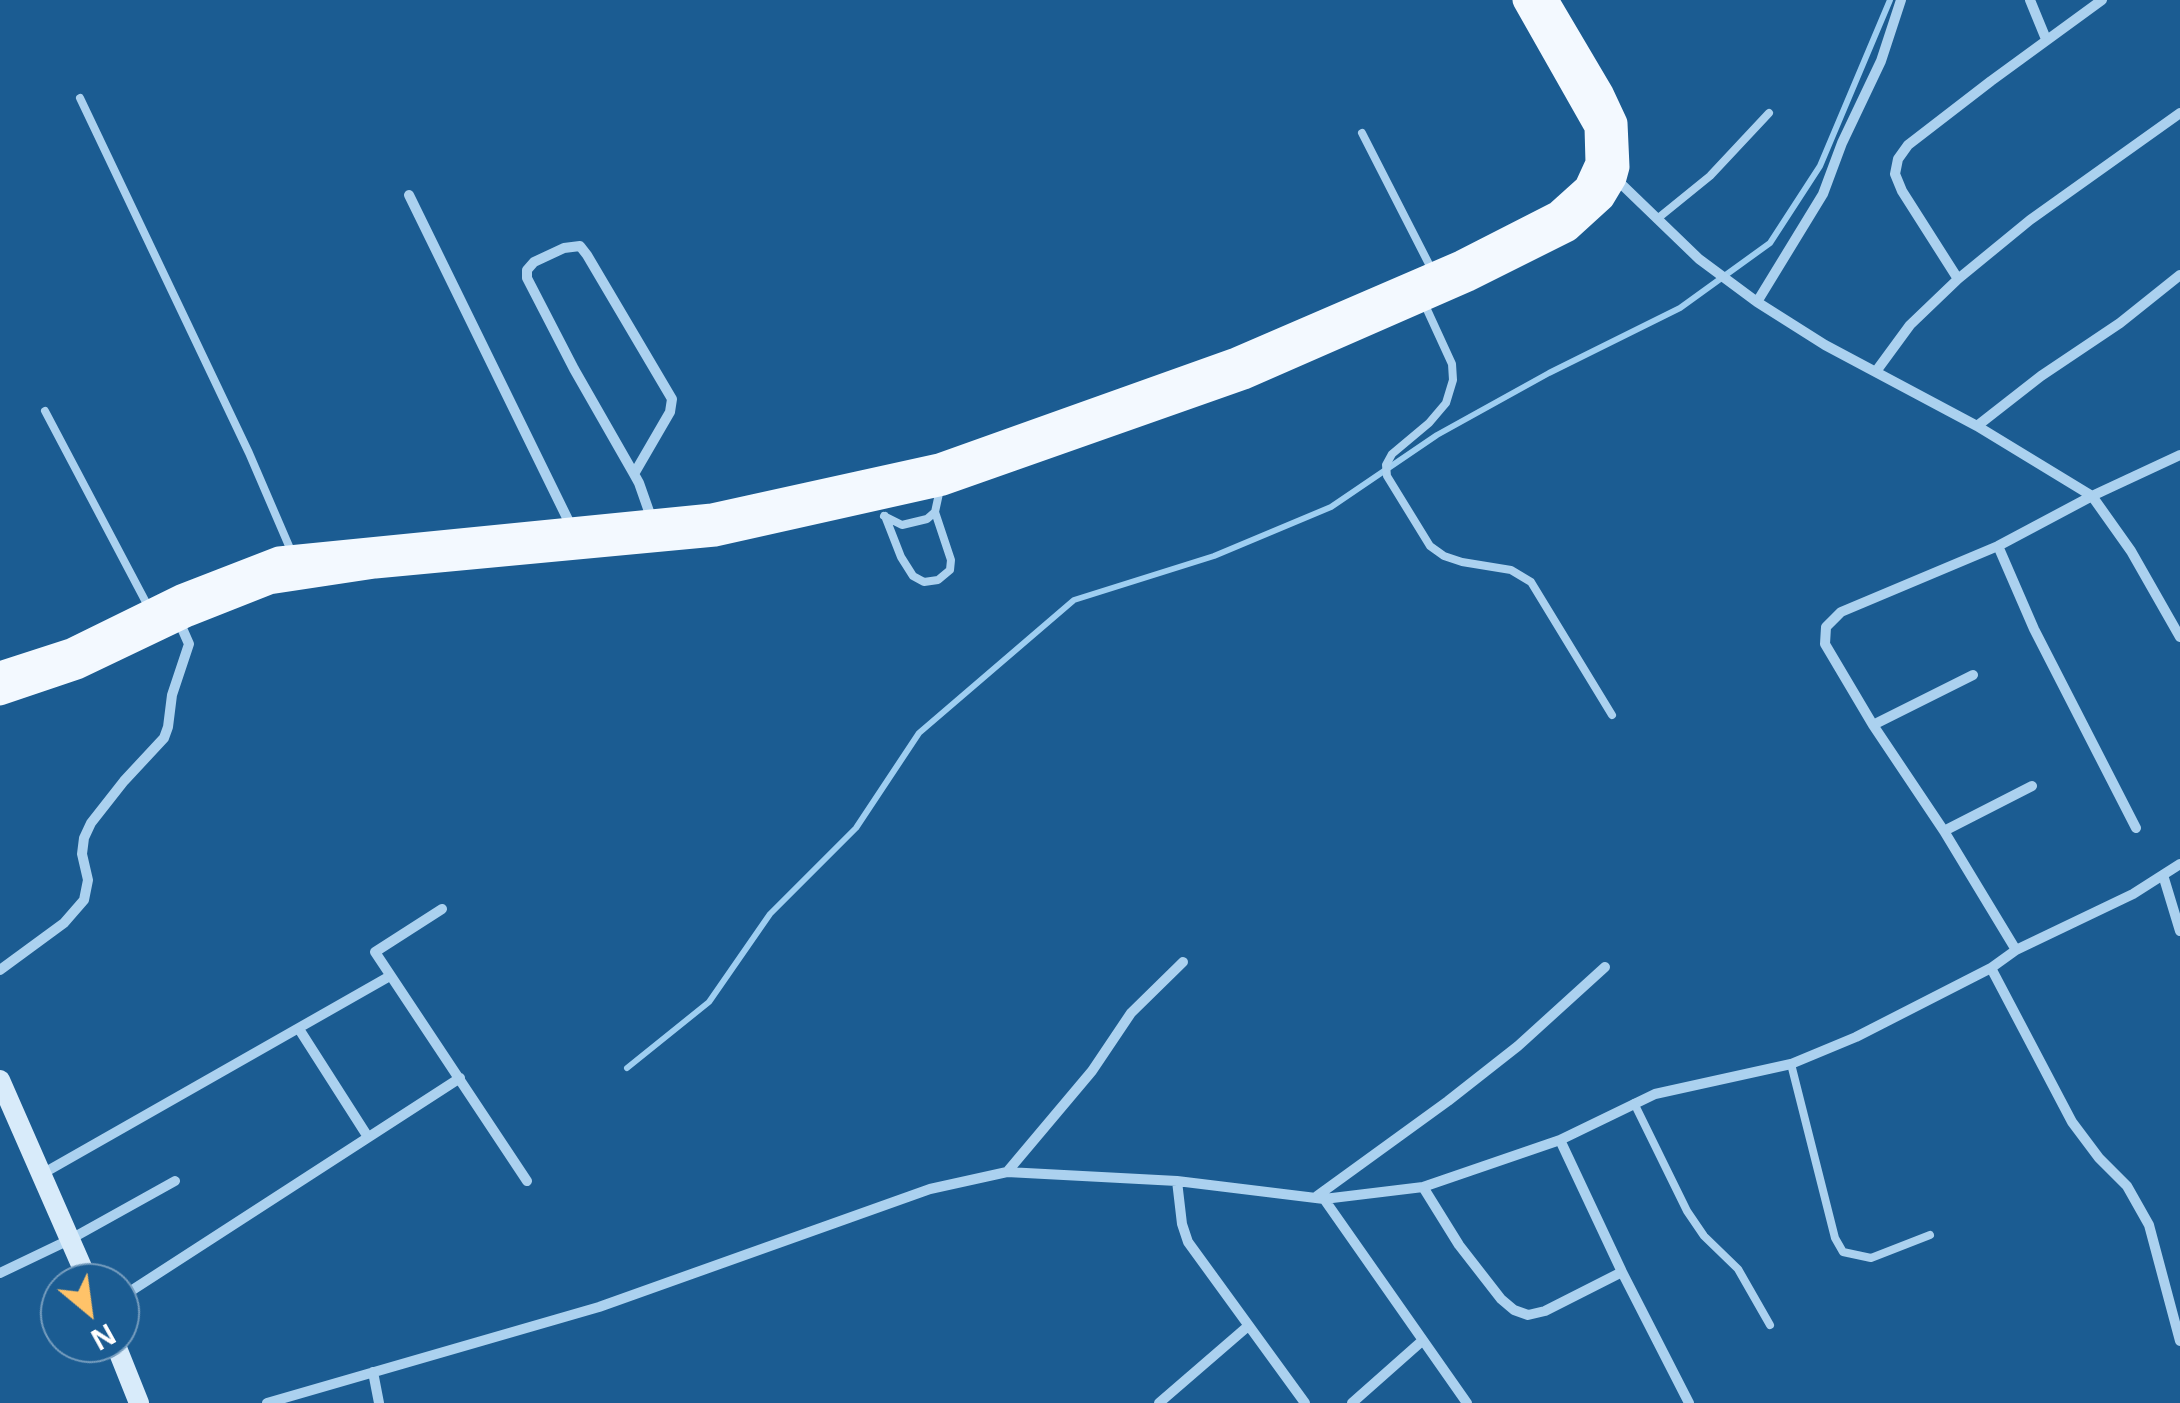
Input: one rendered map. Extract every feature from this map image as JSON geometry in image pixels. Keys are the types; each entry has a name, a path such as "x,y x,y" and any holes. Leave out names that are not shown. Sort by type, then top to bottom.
{"main road":[{"path":"0,693 78,667 268,582 375,566 715,534 881,507 1244,377 1422,299 1568,229 1602,198 1606,170 1597,128 1525,0"},
{"path":"0,674 71,650 278,559 712,516 939,466 1236,360 1434,274 1557,214 1606,170 1617,166 1615,123 1546,0"}],"street":[{"path":"1757,302 1823,194 1881,60 1900,0"},
{"path":"2030,0 2046,39"},
{"path":"1958,278 1902,191 1895,174 1898,159 1908,145 2102,0"},
{"path":"1876,370 1910,325 1958,278 2030,220 2180,112"},
{"path":"1606,170 1699,259 1757,302 1824,345 1978,426 2092,496 2175,617 2180,638"},
{"path":"410,195 572,529"},
{"path":"634,474 670,412 672,399 580,246 564,248 534,262 527,270 527,278 634,474 652,521"},
{"path":"1978,426 2180,275"},
{"path":"2016,950 1944,830 1872,726 1825,644 1826,627 1841,612 1998,546 2180,455"},
{"path":"1998,546 2034,629 2136,828"},
{"path":"0,970 64,923 84,900 88,880 82,854 91,823 164,738 168,727 172,694 189,644 178,619"},
{"path":"1872,726 1973,675"},
{"path":"1944,830 2032,786"},
{"path":"267,1403 599,1307 930,1189 1007,1172 1176,1181 1320,1197 1423,1186 1560,1140 1654,1094 1791,1064 1856,1037 1991,968 2016,950 2133,894 2180,864"},
{"path":"2163,875 2180,931"},
{"path":"442,909 375,952 527,1181"},
{"path":"1007,1172 1092,1070 1131,1012 1183,962"},
{"path":"1320,1197 1518,1046 1605,967"},
{"path":"1991,968 2072,1122 2127,1186 2149,1225 2180,1341"},
{"path":"41,1175 390,976"},
{"path":"300,1029 368,1137"},
{"path":"140,1285 460,1078"},
{"path":"0,1080 80,1263"},
{"path":"1560,1140 1689,1403"},
{"path":"0,1273 69,1240 174,1181"},
{"path":"1176,1181 1188,1242 1305,1403"},
{"path":"1423,1186 1459,1246 1514,1310 1528,1315 1545,1311 1622,1272"},
{"path":"1320,1197 1467,1403"},
{"path":"1159,1403 1247,1326"},
{"path":"1352,1403 1422,1341"},
{"path":"123,1363 139,1403"},
{"path":"374,1372 380,1403"}],"lane":[{"path":"80,98 249,453 294,557"},
{"path":"1657,219 1710,176 1769,114"},
{"path":"1362,133 1434,274"},
{"path":"1422,299 1452,364 1454,380 1446,403 1392,454 1386,465 1387,476 1430,546 1444,556 1511,570 1532,582 1612,715"},
{"path":"45,410 152,612"},
{"path":"881,507 892,522 912,524 927,520 935,512 939,484"},
{"path":"881,507 900,558 913,576 924,582 938,580 950,570 951,560 935,512"},
{"path":"1791,1064 1834,1238 1843,1252 1871,1258 1930,1235"},
{"path":"1634,1104 1687,1212 1704,1236 1738,1269 1770,1326"}],"waterway":[{"path":"627,1068 709,1002 770,914 856,828 919,733 1074,600 1214,556 1331,507 1437,435 1549,373 1680,308 1770,243 1820,166 1890,0"}]}
